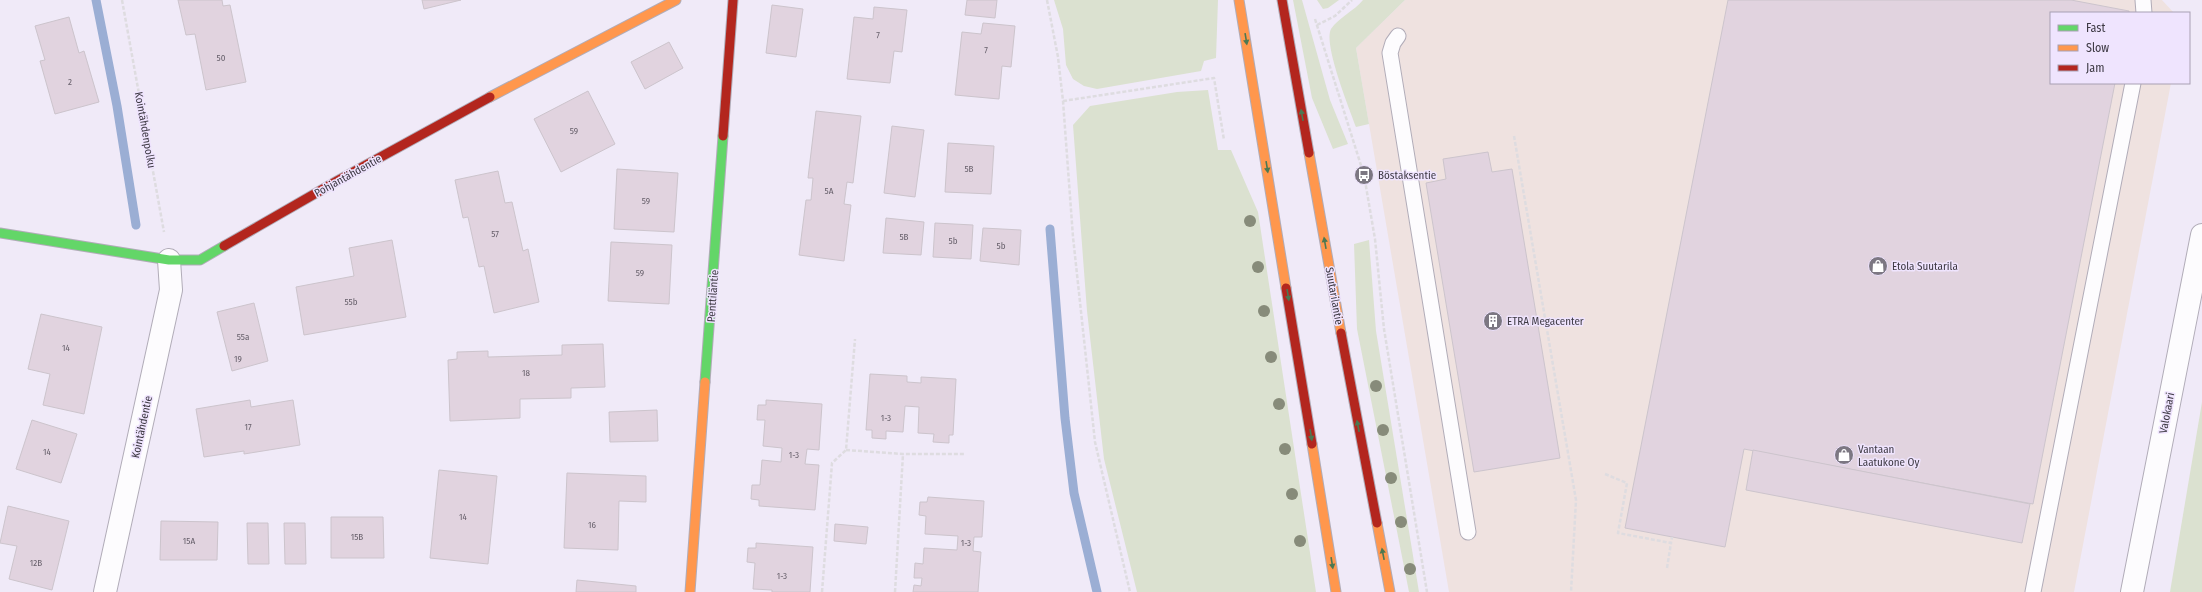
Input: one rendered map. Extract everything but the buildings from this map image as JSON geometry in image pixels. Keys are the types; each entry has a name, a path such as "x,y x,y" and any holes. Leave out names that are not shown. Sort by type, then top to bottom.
{"street":[{"name":"Pohjantähdentie","path":"0,233 169,260 200,260 344,177 504,90 676,0"},
{"name":"Penttiläntie","path":"690,592 733,0"},
{"path":"1239,0 1336,592"},
{"name":"Suutarilantie","path":"1282,0 1350,385 1390,592"},
{"name":"Valokaari","path":"2132,592 2202,235"},
{"name":"Kointähdentie","path":"105,592 172,290 169,260"}],"lane":[{"path":"2143,0 2144,12"},
{"path":"1398,36 1392,43 1390,53 1468,532"},
{"path":"2033,592 2133,84"}],"path":[{"name":"Kointähdenpolku","path":"122,0 169,260"},
{"path":"1047,0 1058,57 1063,101 1073,237 1095,442 1130,592"},
{"path":"1317,25 1335,16 1352,0"},
{"path":"1314,13 1364,175 1375,239 1384,329 1427,592"},
{"path":"1063,101 1214,78 1224,140"},
{"path":"1514,136 1576,500 1571,592"},
{"path":"822,592 832,463 846,450 855,339"},
{"path":"846,450 903,454 964,454"},
{"path":"895,592 903,454"},
{"path":"1606,474 1627,483 1618,533 1671,543"},
{"path":"1667,568 1672,537"}],"shaded area":[{"path":"1405,0 2162,0 2173,12 2050,12 2050,84 2171,84 2074,592 1449,592 1356,48"}],"green space":[{"path":"1054,0 1218,0 1216,58 1204,61 1201,71 1097,89 1084,86 1073,79 1066,65 1063,29"},
{"path":"1293,0 1302,0 1330,100 1348,144 1333,149 1312,98"},
{"path":"1317,0 1339,0 1328,8 1323,9"},
{"path":"1363,0 1405,0 1356,48 1369,124 1356,127 1338,77 1330,37 1331,29 1334,25"},
{"path":"1208,90 1218,150 1231,150 1258,212 1316,592 1137,592 1104,459 1087,311 1073,125 1090,106 1177,92"},
{"path":"1369,240 1376,331 1419,592 1409,592 1357,329 1354,244"},
{"path":"2202,402 2202,592 2170,592"}],"waterway":[{"path":"96,0 117,106 136,225"},
{"path":"1050,229 1065,418 1074,493 1097,592"}],"traffic: fast":[{"path":"705,382 723,136"},
{"path":"0,233 169,260 200,260 224,246"}],"traffic: slow":[{"path":"490,97 676,0"},
{"path":"1239,0 1286,288"},
{"path":"1309,153 1341,333"},
{"path":"690,592 705,382"},
{"path":"1312,444 1336,592"},
{"path":"1377,523 1390,592"}],"traffic: jam":[{"path":"723,136 733,0"},
{"path":"1282,0 1309,153"},
{"path":"224,246 337,181 490,97"},
{"path":"1286,288 1312,444"},
{"path":"1341,333 1377,523"}],"place":[{"name":"Böstaksentie","path":"1364,175"},
{"name":"Etola Suutarila","path":"1878,266"},
{"name":"ETRA Megacenter","path":"1493,321"},
{"name":"Vantaan Laatukone Oy","path":"1844,455"}]}
